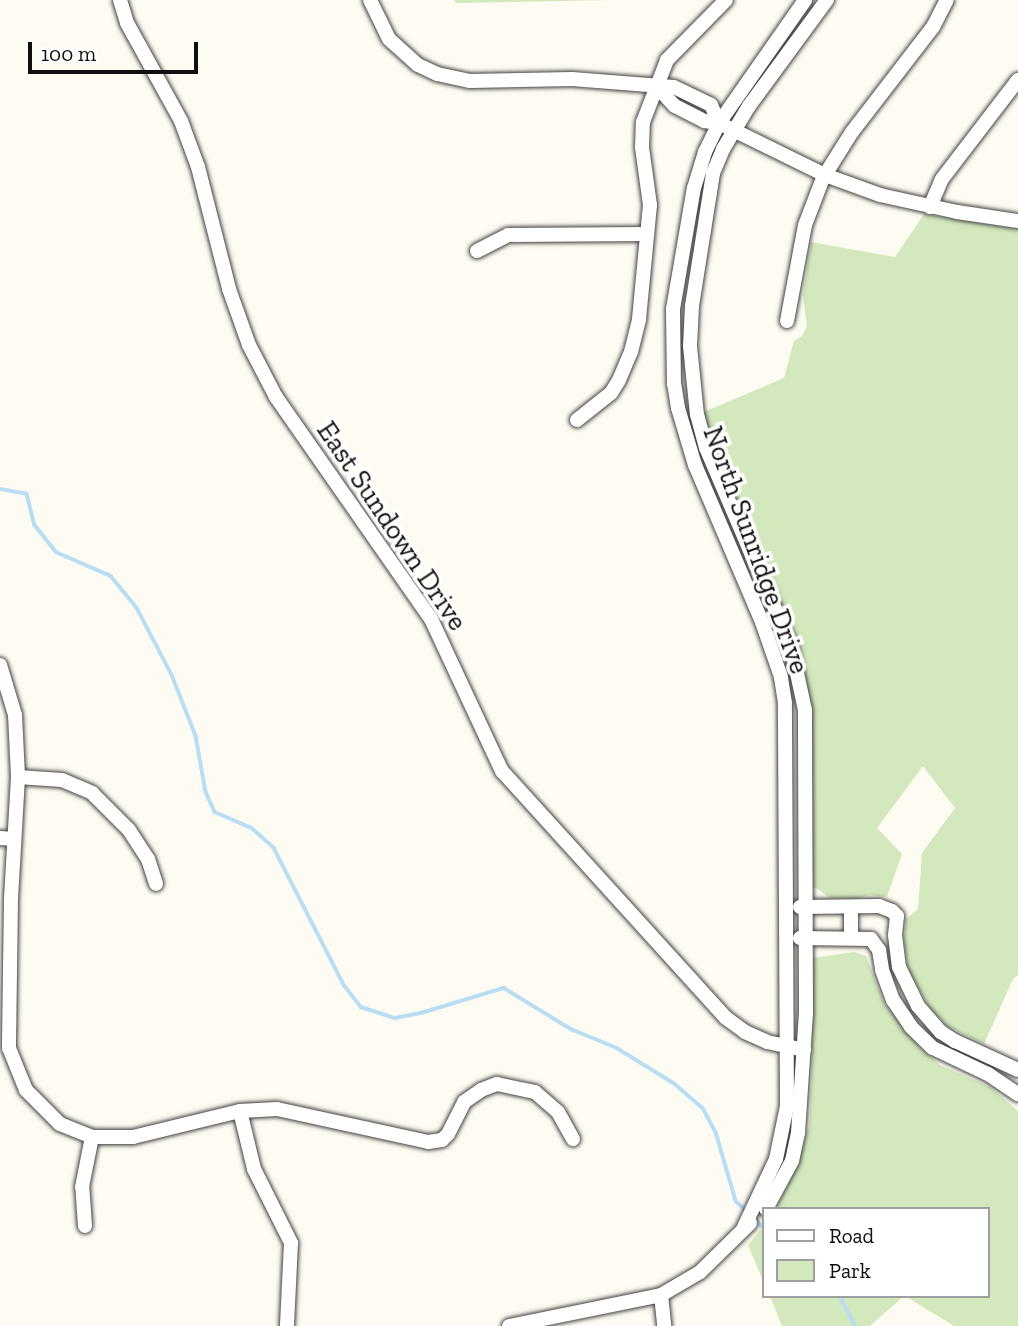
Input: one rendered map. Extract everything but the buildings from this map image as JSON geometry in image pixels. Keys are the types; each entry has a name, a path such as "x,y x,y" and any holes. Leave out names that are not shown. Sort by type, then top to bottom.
{"street":[{"name":"East Sundown Drive","path":"120,0 127,23 181,121 198,167 237,316 253,354 276,397 431,619 502,771 726,1017 745,1032 804,1050"},
{"path":"370,0 389,39 418,65 437,74 470,81 572,79 674,87 711,105 719,124"},
{"path":"577,420 611,393 631,352 639,319 650,205 643,122 667,60 726,0"},
{"name":"North Sunridge Drive","path":"744,1227 776,1159 787,1106 787,747 781,677 762,622 695,465 674,384 673,309 694,187 705,152 719,124 804,0"},
{"name":"North Sunridge Drive","path":"767,1207 792,1161 798,1133 804,1050 807,907 802,688 783,626 706,448 692,376 692,306 713,173 733,131 827,0"},
{"path":"787,321 804,225 825,175 852,132 933,27 943,1"},
{"path":"930,206 942,179 1018,80"},
{"path":"657,87 667,101 686,112 704,121 719,124 825,175 880,195 1018,221"},
{"path":"686,112 694,96"},
{"path":"477,251 508,235 648,234"},
{"path":"2,673 15,715 18,777 7,839 5,920 9,1048 26,1090 38,1106 60,1124 92,1138 133,1137 240,1111 277,1109 428,1143 442,1140 464,1102 481,1090 497,1084 536,1092 558,1112 573,1139"},
{"path":"18,777 62,780 92,793 129,830 148,859 156,884"},
{"path":"788,906 879,906 892,911 897,916 895,942 899,967 906,985 930,1020 955,1041 1018,1070"},
{"path":"851,908 852,938"},
{"path":"788,939 871,939 877,946 889,992 911,1027 942,1053 988,1074 1018,1094"},
{"path":"877,946 895,942"},
{"path":"240,1111 254,1169 291,1243 287,1326"},
{"path":"85,1226 82,1187 92,1138"},
{"name":"North Sunridge Drive","path":"509,1326 661,1295 700,1272 762,1212"},
{"path":"661,1295 664,1326"}],"green space":[{"path":"454,0 613,0 456,3"},
{"path":"924,214 1018,229 1018,975 1013,979 984,1044 947,1026 930,1008 909,971 904,942 906,919 918,909 922,853 955,808 923,766 877,828 902,854 887,897 868,895 857,899 830,898 816,888 810,888 811,719 805,674 793,633 717,458 704,412 784,378 794,341 802,336 807,326 803,296 811,242 895,257"},
{"path":"854,952 866,956 884,1003 920,1048 940,1065 990,1087 1018,1111 1018,1326 954,1326 908,1298 990,1298 990,1207 777,1207 796,1168 809,1127 812,958"},
{"path":"762,1228 762,1278 748,1245"},
{"path":"771,1298 902,1298 870,1326 782,1326"}],"waterway":[{"path":"0,489 27,494 35,525 56,552 111,576 137,608 172,675 196,736 206,792 215,812 252,828 274,848 344,985 361,1007 395,1018 504,988 571,1029 617,1048 675,1084 703,1108 716,1132 736,1201 748,1212"},
{"path":"753,1218 762,1226"},
{"path":"841,1298 855,1326"}]}
